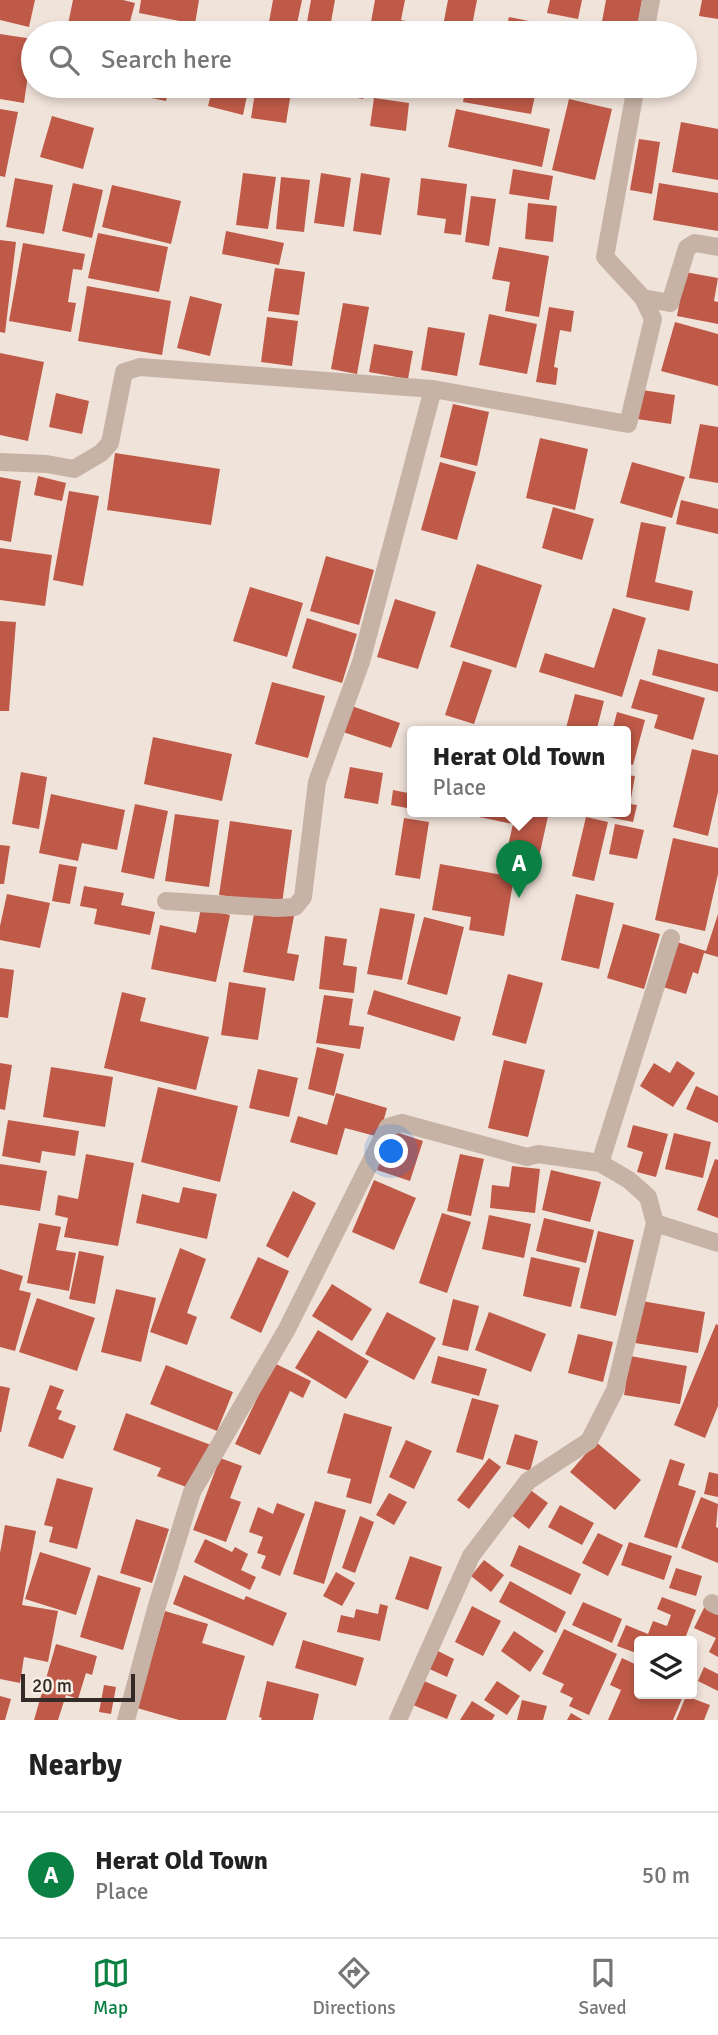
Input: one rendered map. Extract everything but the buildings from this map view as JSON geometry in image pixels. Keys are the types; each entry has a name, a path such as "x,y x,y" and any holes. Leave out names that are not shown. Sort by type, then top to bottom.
{"street":[{"path":"647,21 651,0"},
{"path":"0,462 47,464 74,469 101,453 110,443 124,372 140,368 433,389 628,424 653,319 643,298 605,257 634,98"},
{"path":"643,298 670,303 687,248 695,243 718,247"},
{"path":"166,901 277,908 295,907 303,897 317,782 361,662 433,389"},
{"path":"600,1163 671,938"},
{"path":"125,1720 192,1492 287,1329 388,1127 402,1123 527,1157 538,1154 600,1163 629,1180 648,1197 655,1223 615,1390 589,1441 528,1480 471,1556 404,1718"},
{"path":"655,1223 718,1243"}],"place":[{"name":"Herat Old Town","path":"519,898"}]}
